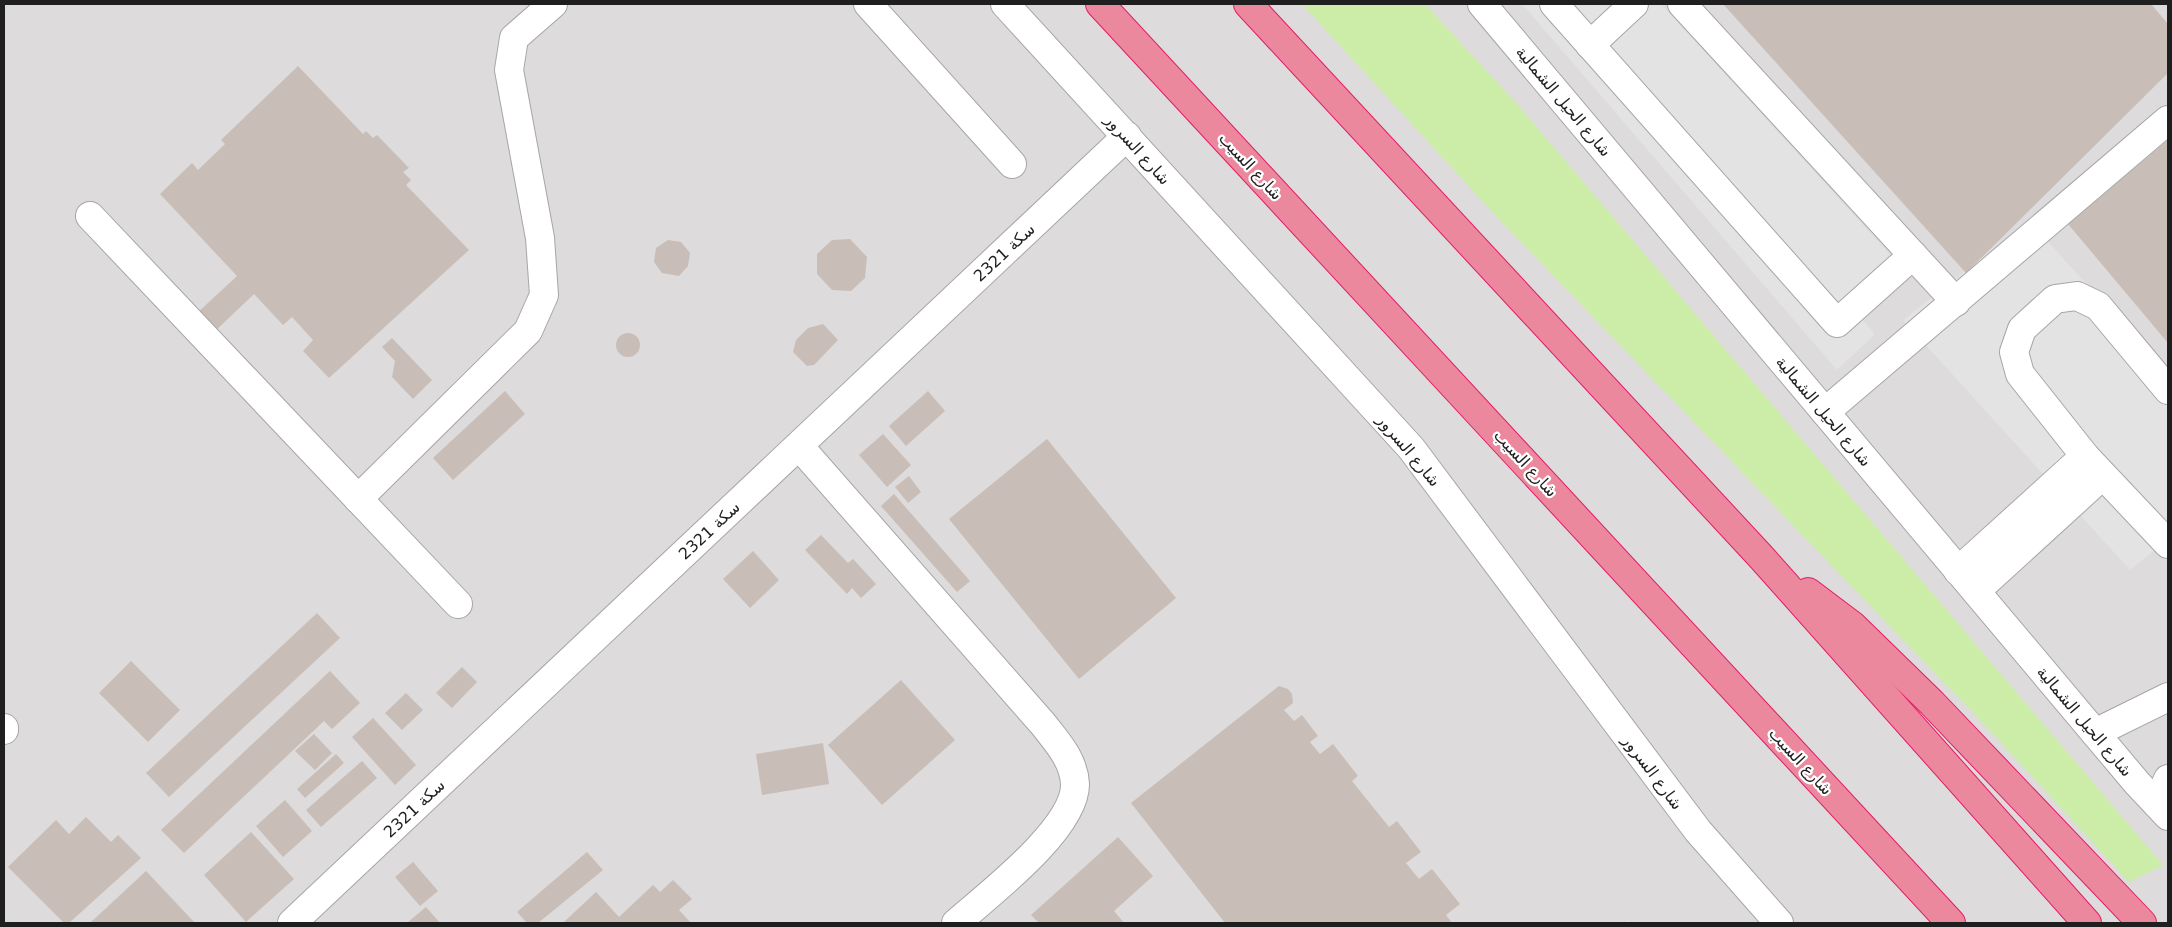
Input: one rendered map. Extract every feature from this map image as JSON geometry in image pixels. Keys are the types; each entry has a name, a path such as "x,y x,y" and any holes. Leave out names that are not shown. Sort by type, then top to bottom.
{"highway":[{"name":"شارع السيب","path":"1100,4 1952,923"},
{"path":"1248,4 1762,558 2087,923"},
{"path":"1762,558 1853,626 1932,703 2142,923"},
{"path":"1916,884 1945,923"}],"street":[{"path":"358,499 528,331 544,295 540,238 508,70 514,38 553,4"},
{"path":"868,4 1012,164"},
{"name":"شارع السرور","path":"1005,4 1411,448 1698,831 1779,923"},
{"name":"شارع الحيل الشمالية","path":"1482,4 1958,571 2163,810"},
{"path":"1554,4 1838,323 1913,255"},
{"path":"1590,45 1634,4"},
{"path":"1682,4 1956,302"},
{"path":"1825,412 2168,120"},
{"name":"سكة 2321","path":"292,923 1126,136"},
{"path":"90,216 458,604"},
{"path":"2168,390 2098,306 2078,296 2055,299 2022,329 2014,352 2020,374 2094,466 2168,544"},
{"path":"798,446 1043,724 1067,755 1075,784 1066,815 1038,850 956,923"},
{"path":"1958,571 2094,466"},
{"path":"1976,591 2094,466"},
{"path":"2095,733 2168,697"},
{"path":"2163,810 2168,780"}],"shaded area":[{"path":"4,4 2168,4 2168,923 1630,923 1628,921 1625,923 4,923"},
{"path":"1522,4 1661,4 1894,259 1845,300 1875,334 1837,370"},
{"path":"2029,221 2168,373 2168,539 2130,570 1903,320"}],"green space":[{"path":"1302,4 1425,4 1517,104 2163,865 2129,882 1981,721 1495,215"}],"building":[{"path":"1723,4 2151,4 2168,24 2168,73 1966,273"},
{"path":"298,66 363,134 366,131 373,138 377,135 409,168 403,172 411,180 406,185 469,250 329,378 303,351 313,340 292,317 283,325 254,294 212,334 195,315 237,276 160,194 192,163 198,170 225,144 221,140"},
{"path":"2168,140 2168,343 2068,224"},
{"path":"850,239 867,257 865,278 851,291 832,290 817,274 817,254 832,240"},
{"path":"668,240 681,242 690,253 688,266 679,276 662,273 654,262 656,248"},
{"path":"823,324 838,340 814,365 807,366 793,352 796,340 808,328"},
{"path":"628,333 637,336 640,345 637,354 628,357 619,354 616,345 619,336"},
{"path":"392,338 432,380 413,399 392,377 395,361 382,347"},
{"path":"505,391 525,414 453,480 433,458"},
{"path":"928,391 945,411 906,446 889,426"},
{"path":"883,434 911,465 887,487 859,455"},
{"path":"1047,439 1176,598 1079,679 949,519"},
{"path":"909,476 921,492 908,503 895,487"},
{"path":"894,494 970,581 957,592 881,506"},
{"path":"821,535 848,563 853,559 876,584 861,598 852,588 847,594 805,550"},
{"path":"753,551 779,580 750,608 723,579"},
{"path":"317,613 340,638 169,797 146,773"},
{"path":"131,661 180,710 148,742 99,693"},
{"path":"462,667 477,682 452,708 436,693"},
{"path":"330,671 360,703 332,729 324,721 184,853 161,830"},
{"path":"901,680 955,740 882,805 828,745"},
{"path":"1279,686 1288,689 1292,694 1293,703 1284,710 1294,721 1302,715 1318,736 1310,742 1320,754 1333,744 1358,776 1352,781 1389,827 1397,821 1421,852 1406,863 1419,879 1432,869 1460,904 1446,915 1452,923 1225,923 1131,803"},
{"path":"406,693 423,710 402,730 385,713"},
{"path":"373,718 416,765 395,785 352,737"},
{"path":"314,734 332,753 315,770 295,751"},
{"path":"823,743 829,784 762,795 756,754"},
{"path":"336,754 344,763 305,798 297,789"},
{"path":"362,761 377,778 321,827 306,810"},
{"path":"285,800 312,831 283,857 256,826"},
{"path":"86,817 111,842 118,835 141,858 69,923 64,923 8,867 56,820 69,834"},
{"path":"251,832 294,879 246,922 204,875"},
{"path":"1118,837 1153,876 1114,911 1124,923 1039,923 1031,915"},
{"path":"587,852 603,870 538,923 527,923 517,912"},
{"path":"413,862 438,891 420,906 395,877"},
{"path":"146,871 195,923 90,923"},
{"path":"673,880 692,899 679,910 691,923 564,922 596,892 619,917 653,885 660,892"},
{"path":"426,907 440,923 407,923"}]}
